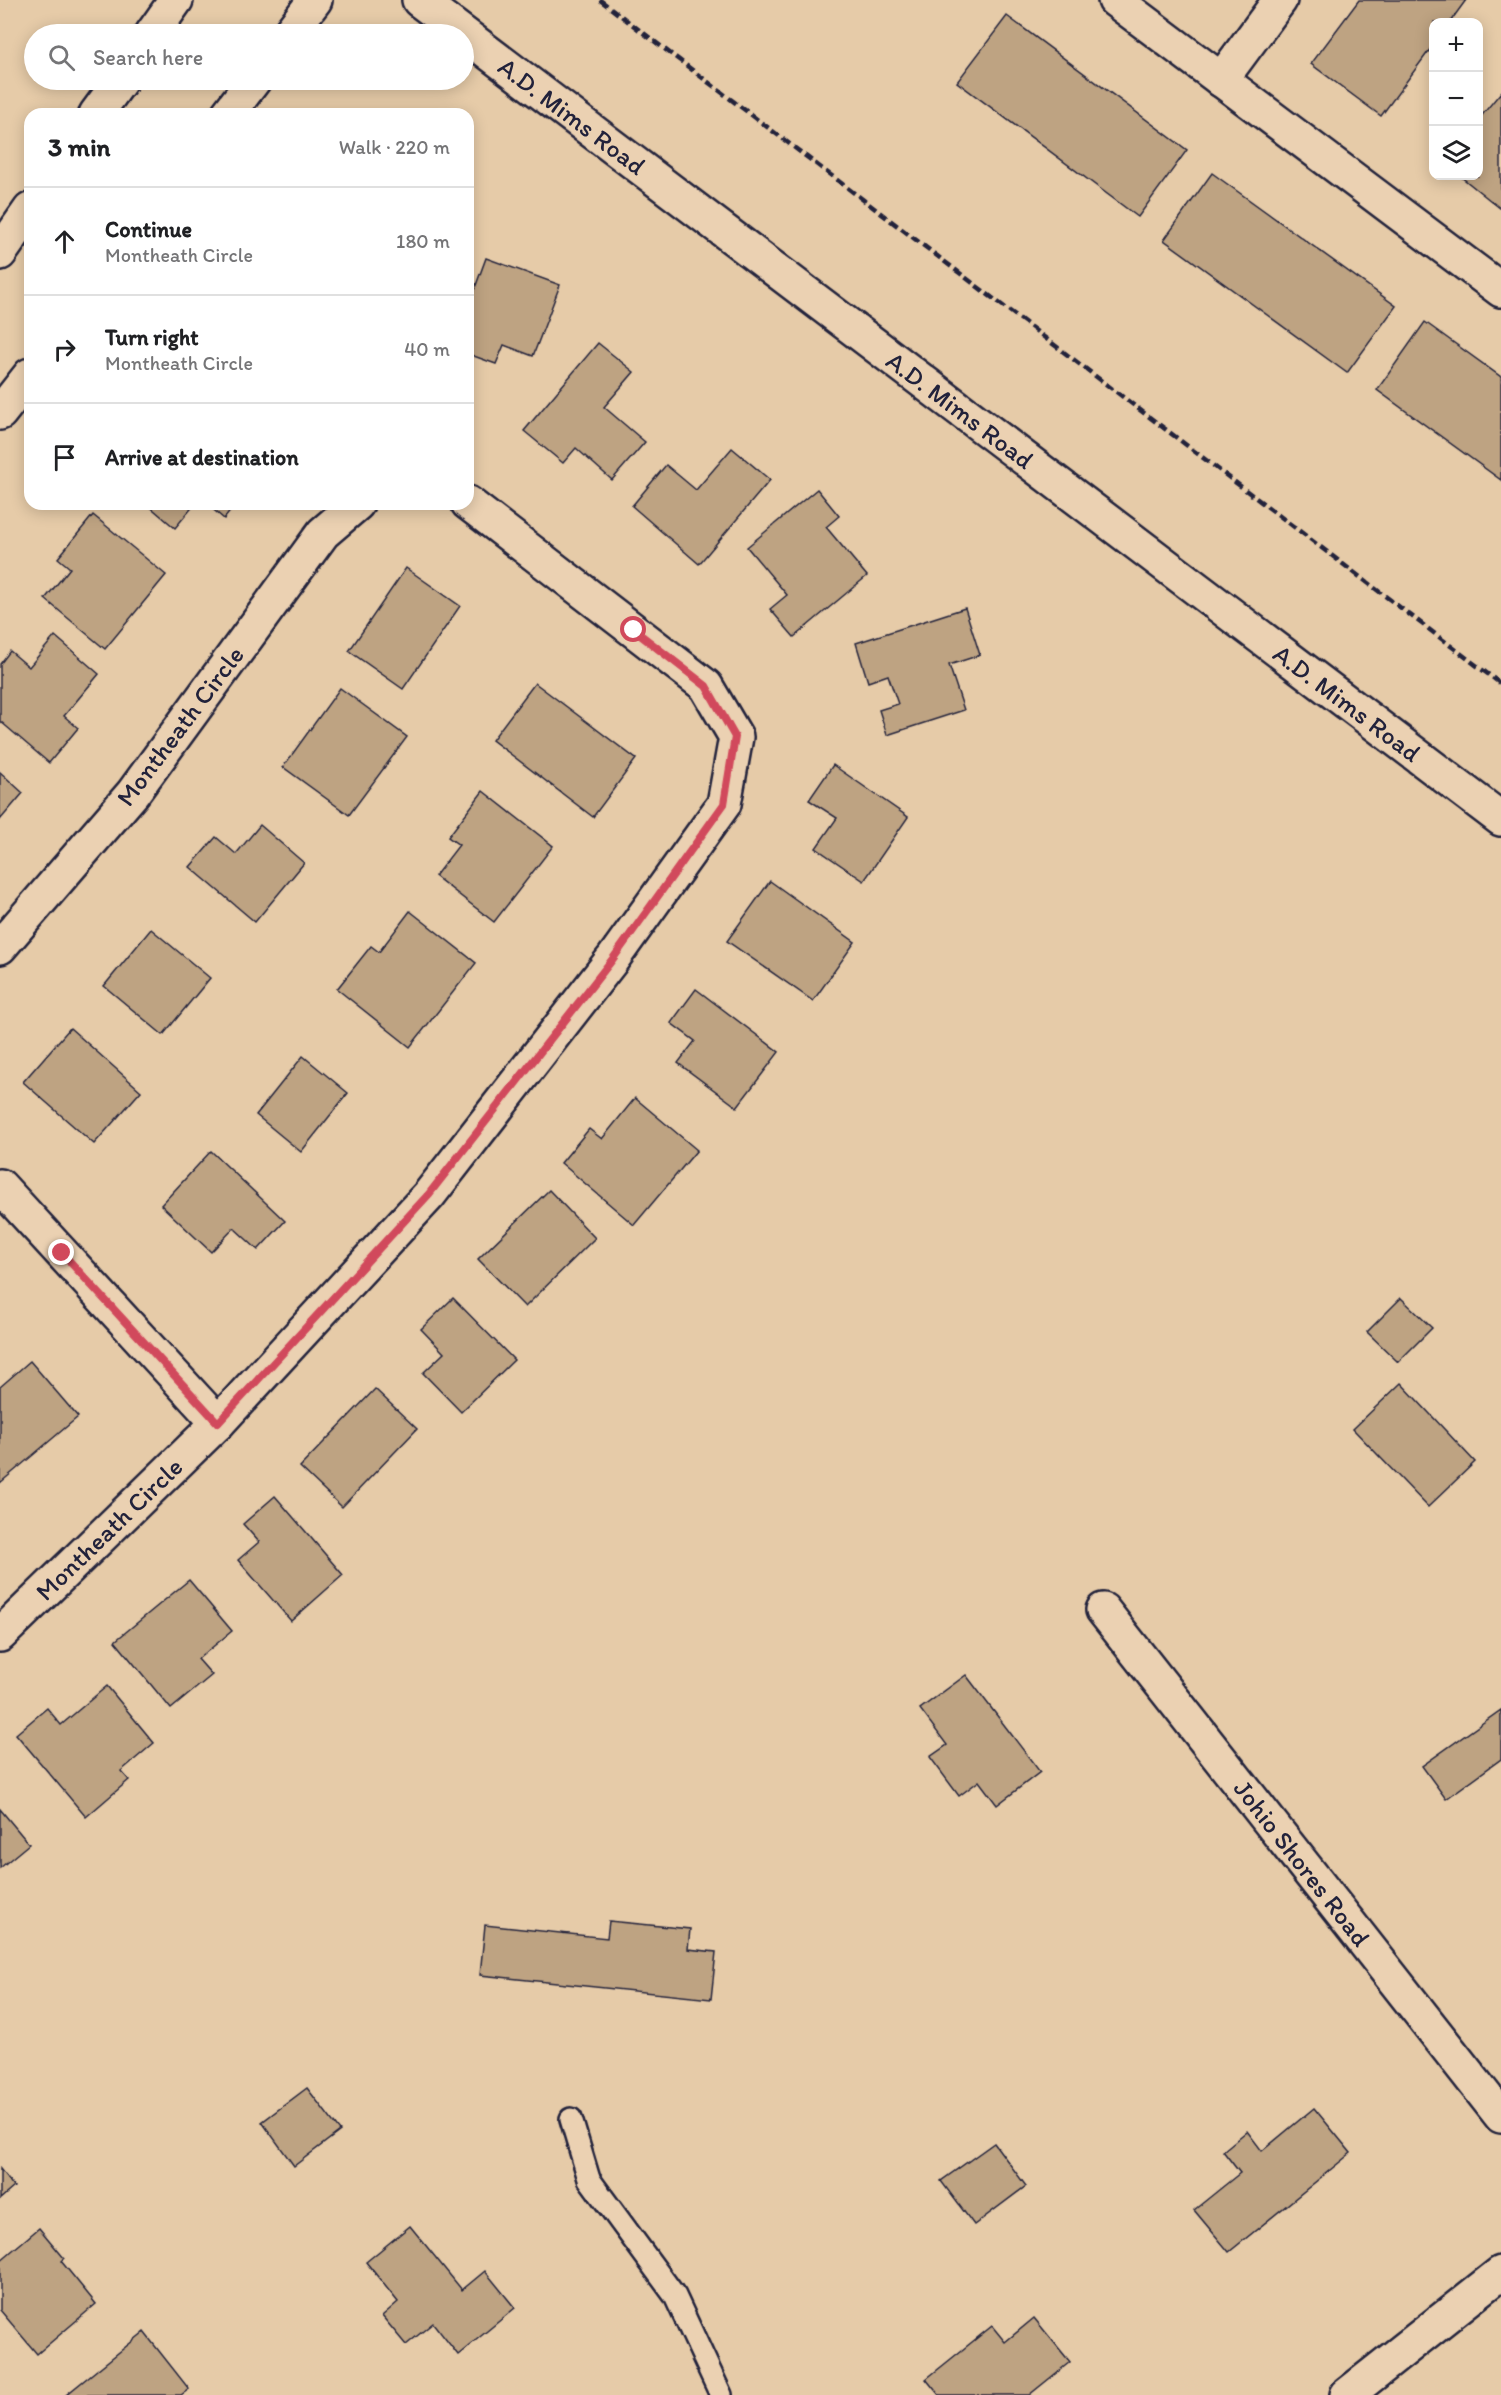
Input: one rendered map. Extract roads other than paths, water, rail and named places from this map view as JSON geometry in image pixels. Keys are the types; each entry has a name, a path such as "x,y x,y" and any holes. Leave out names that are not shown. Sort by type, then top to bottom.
{"street":[{"path":"159,24 176,0"},
{"path":"296,24 315,0"},
{"name":"A.D. Mims Road","path":"419,0 451,24"},
{"path":"1115,0 1501,290"},
{"path":"1221,80 1280,0"},
{"name":"A.D. Mims Road","path":"474,42 1501,819"},
{"path":"100,108 113,90"},
{"path":"233,108 246,90"},
{"path":"0,253 24,219"},
{"path":"0,413 24,383"},
{"name":"Montheath Circle","path":"0,1635 218,1423 429,1194 612,960 724,804 735,737 706,686 474,508"},
{"name":"Montheath Circle","path":"0,947 132,793 323,532 350,510"},
{"path":"0,1186 218,1423"},
{"name":"Johio Shores Road","path":"1103,1610 1501,2116"},
{"path":"1351,2394 1501,2273"}],"lane":[{"path":"571,2119 589,2179 675,2296 721,2395"}],"railway":[{"path":"600,0 1501,684"}]}
